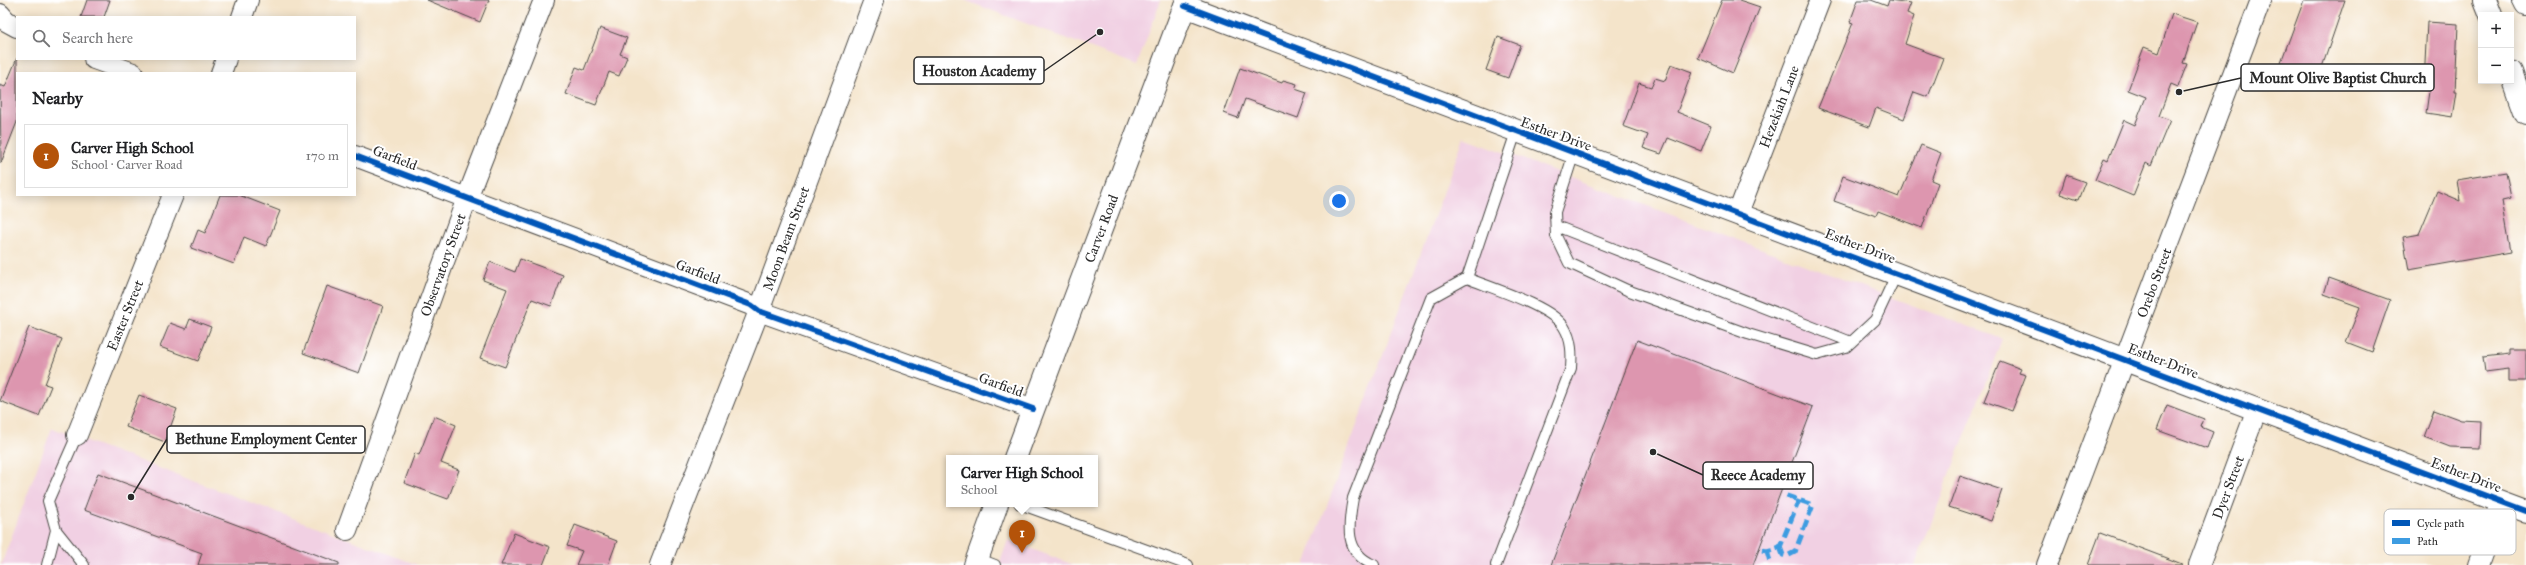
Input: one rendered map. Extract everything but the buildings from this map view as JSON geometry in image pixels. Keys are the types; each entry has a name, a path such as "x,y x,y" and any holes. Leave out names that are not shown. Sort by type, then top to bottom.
{"street":[{"path":"242,16 248,0"},
{"name":"Observatory Street","path":"347,530 467,198 544,0"},
{"name":"Moon Beam Street","path":"660,565 759,311 874,0"},
{"name":"Hezekiah Lane","path":"1738,214 1820,0"},
{"name":"Orebo Street","path":"2047,565 2261,0"},
{"path":"2485,0 2490,12"},
{"path":"2524,0 2526,4"},
{"name":"Esther Drive","path":"1186,3 1516,132 1897,273 2501,502 2526,510"},
{"name":"Carver Road","path":"1015,455 1186,3"},
{"path":"0,14 6,21 16,26"},
{"path":"97,60 130,72"},
{"path":"221,72 226,60"},
{"path":"2514,80 2526,114"},
{"name":"Garfield","path":"356,156 744,302 759,311 1033,409"},
{"name":"Easter Street","path":"77,435 173,196"},
{"name":"Dyer Street","path":"2199,565 2257,409"},
{"path":"2498,509 2501,502"},
{"path":"982,563 996,507"},
{"path":"2478,565 2482,555"}],"lane":[{"path":"1374,565 1363,560 1349,535 1348,524 1353,498 1431,298 1467,278 1516,132"},
{"path":"1574,153 1555,212 1556,236 1569,263 1627,290 1748,334 1817,355 1846,347 1876,320 1897,273"},
{"path":"1556,226 1851,342"},
{"path":"1467,278 1551,313 1564,327 1572,348 1571,368 1496,565"},
{"path":"77,435 48,501 56,530 84,565"},
{"path":"1028,507 1188,565"},
{"path":"47,565 56,530"}],"shaded area":[{"path":"964,0 1161,0 1137,65"},
{"path":"1464,137 2002,339 1915,565 1305,565"},
{"path":"52,428 418,565 1,565"},
{"path":"1008,540 1074,565 999,565"}],"marked path":[{"path":"1780,547 1783,555 1787,556 1795,552 1813,505 1784,495"},
{"path":"1762,550 1767,551 1780,547 1799,500"},
{"path":"1767,551 1771,565"}],"cycle path":[{"path":"1185,6 2526,511"},
{"path":"356,156 751,305 759,311 1033,409"}],"place":[{"name":"Houston Academy","path":"1100,32"},
{"name":"Mount Olive Baptist Church","path":"2179,92"},
{"name":"Reece Academy","path":"1653,452"},
{"name":"Bethune Employment Center","path":"131,497"},
{"name":"Carver High School","path":"1022,553"}]}
